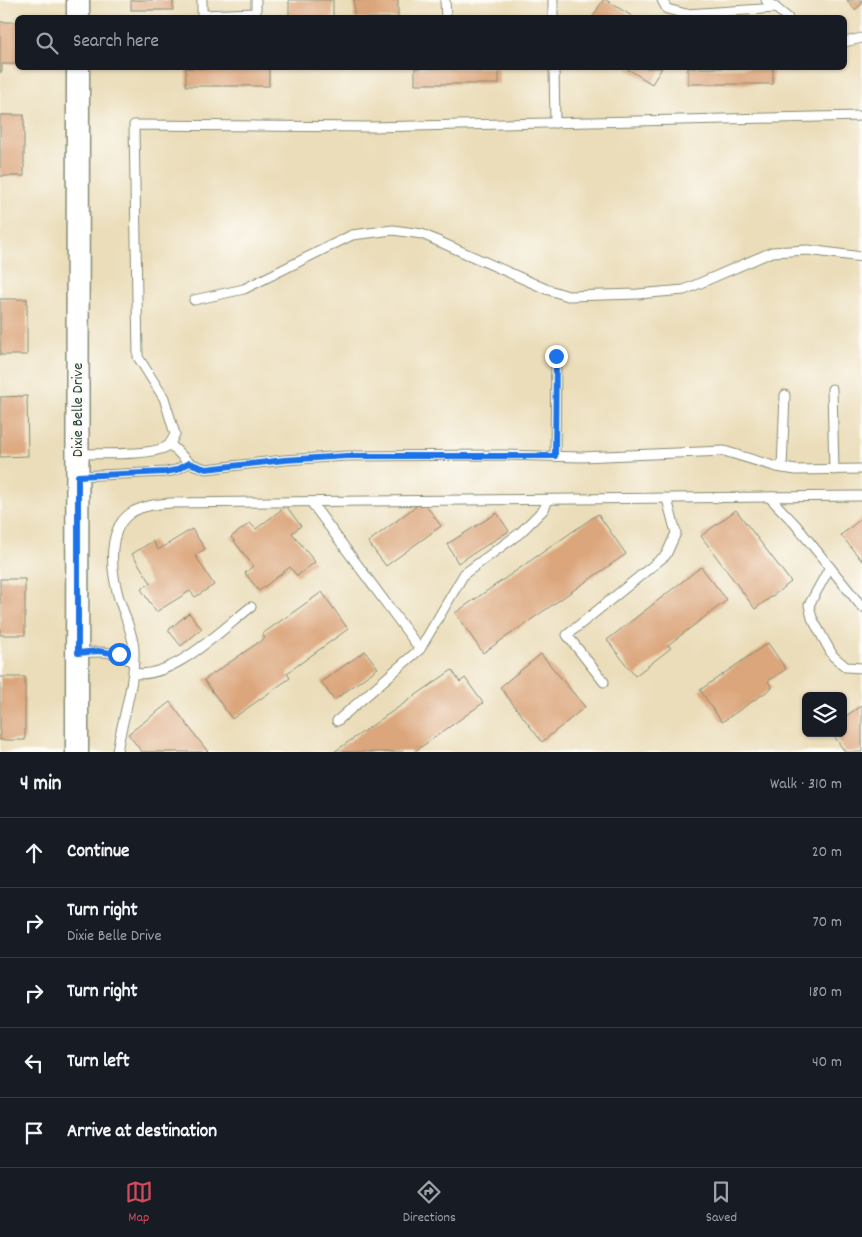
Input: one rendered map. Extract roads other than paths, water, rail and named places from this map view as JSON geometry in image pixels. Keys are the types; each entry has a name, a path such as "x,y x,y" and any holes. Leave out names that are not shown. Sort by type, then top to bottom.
{"street":[{"path":"78,0 78,15"},
{"name":"Dixie Belle Drive","path":"78,70 78,752"}],"lane":[{"path":"202,0 202,15 256,13 256,0"},
{"path":"445,0 446,15"},
{"path":"553,0 553,15"},
{"path":"662,0 667,9 686,14 776,8"},
{"path":"766,0 784,15"},
{"path":"847,41 862,38"},
{"path":"554,70 555,123"},
{"path":"78,454 144,452 163,449 170,444 174,434 164,398 138,356 134,125 371,128 862,116"},
{"path":"194,300 244,289 352,235 393,230 422,234 546,289 568,296 638,294 684,290 772,252 808,250 862,257"},
{"path":"555,456 556,356"},
{"path":"832,389 834,470"},
{"path":"782,468 785,395"},
{"path":"170,444 189,463 206,469 284,460 347,456 555,456 724,451 782,468 796,470 862,469"},
{"path":"78,476 166,472 176,470 189,463"},
{"path":"117,752 130,697 134,643 118,594 112,567 113,548 122,520 133,512 151,505 771,499 862,496"},
{"path":"604,682 567,636 666,555 676,533 668,499"},
{"path":"771,499 795,524 862,607"},
{"path":"337,721 420,649 464,574 520,533 544,509 548,500"},
{"path":"311,502 420,649"},
{"path":"830,567 809,605 812,618 823,642 833,656 846,667 862,668"},
{"path":"133,674 143,676 174,667 251,606"},
{"path":"78,653 108,651 119,654 134,662"}]}
